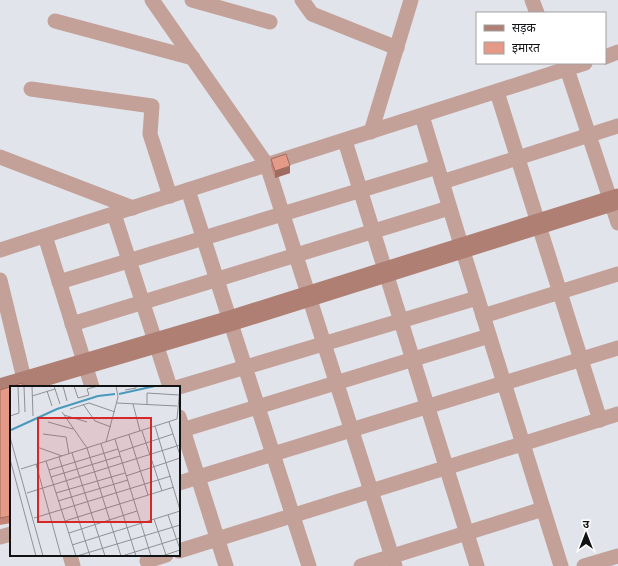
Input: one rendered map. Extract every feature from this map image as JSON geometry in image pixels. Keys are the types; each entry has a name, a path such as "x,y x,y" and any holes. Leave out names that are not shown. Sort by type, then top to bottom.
{"street":[{"path":"152,0 267,165 393,561"},
{"path":"192,0 270,22"},
{"path":"302,0 312,14 397,48"},
{"path":"371,132 411,0"},
{"path":"532,0 537,12"},
{"path":"55,21 193,58"},
{"path":"606,57 618,52"},
{"path":"0,250 497,92 560,68 580,64"},
{"path":"560,68 614,200 618,223"},
{"path":"31,90 152,106 150,134 170,196"},
{"path":"497,92 600,420"},
{"path":"422,116 449,208 561,566"},
{"path":"442,182 618,126"},
{"path":"345,141 478,566"},
{"path":"0,157 133,208"},
{"path":"59,282 437,167"},
{"path":"188,190 309,566"},
{"path":"16,386 230,321 614,200"},
{"path":"72,324 449,208"},
{"path":"114,214 170,386"},
{"path":"45,236 92,386"},
{"path":"483,316 618,274"},
{"path":"0,280 26,384"},
{"path":"180,387 477,298"},
{"path":"226,566 180,426 258,407 489,336"},
{"path":"180,483 618,348"},
{"path":"0,389 10,387"},
{"path":"180,551 523,445 618,414"},
{"path":"361,566 393,561 467,533 543,509"},
{"path":"0,537 10,534"},
{"path":"70,556 73,566"},
{"path":"147,561 163,556"},
{"path":"584,566 618,556"}],"building":[{"path":"286,154 290,166 275,171 271,159"},
{"path":"22,383 23,386 13,386"},
{"path":"10,387 10,516 0,518 0,390"}]}
